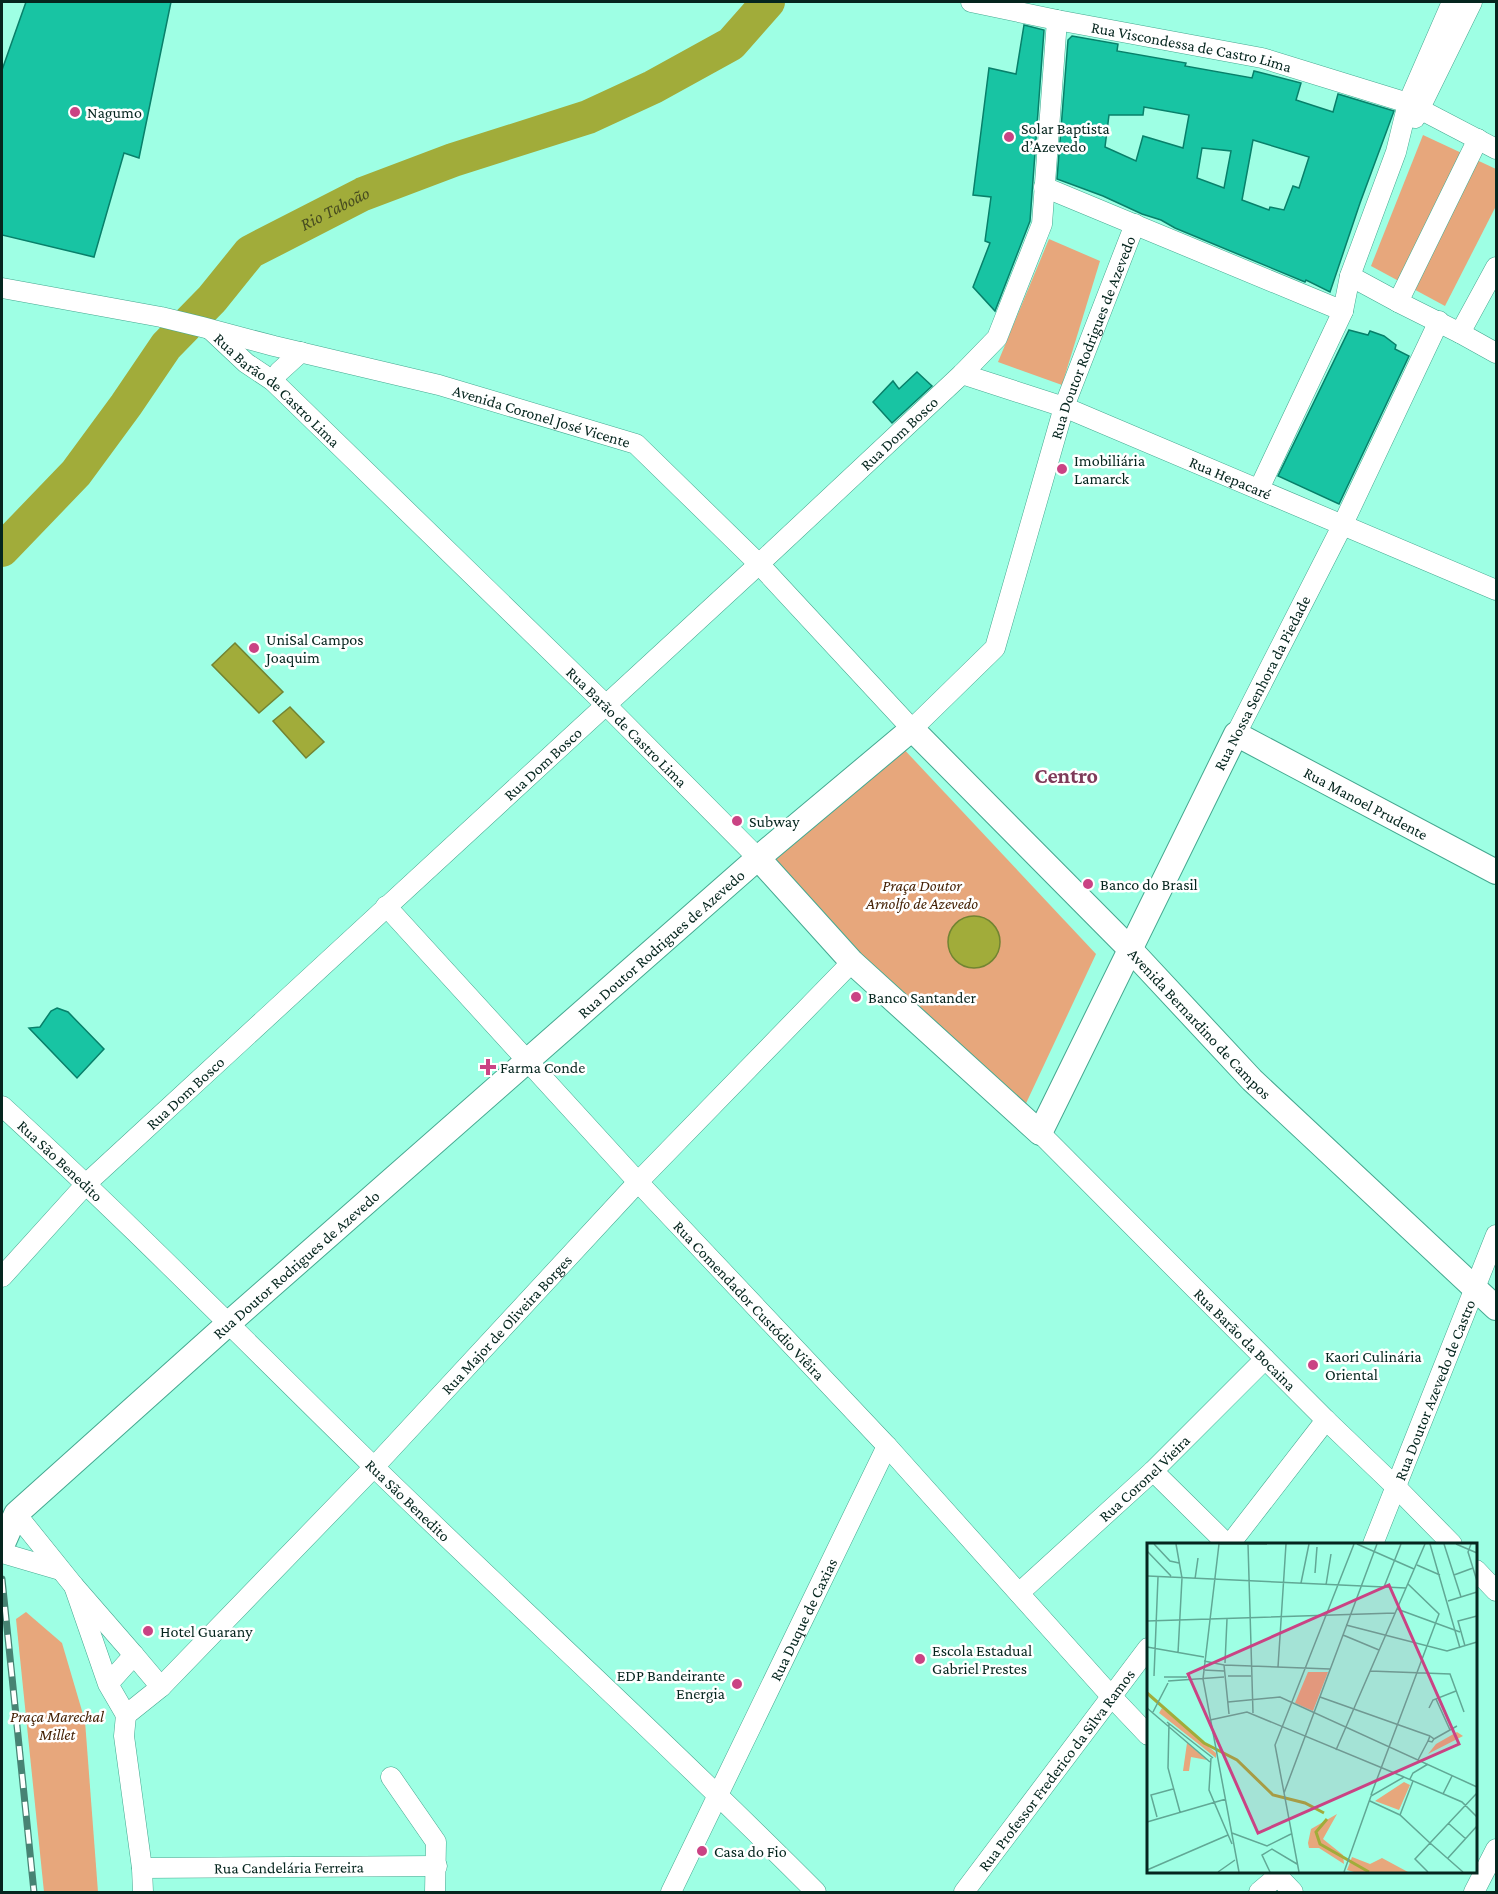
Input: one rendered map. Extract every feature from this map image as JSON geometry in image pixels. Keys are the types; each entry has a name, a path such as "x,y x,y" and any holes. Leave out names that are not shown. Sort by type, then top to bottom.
{"street":[{"name":"Rua Viscondessa de Castro Lima","path":"970,2 1262,58 1414,106 1497,149"},
{"path":"1259,489 1343,310 1350,276 1452,2"},
{"path":"1414,106 1472,2"},
{"name":"Rua Dom Bosco","path":"2,1277 87,1183 759,564 962,374 997,338 1042,224 1057,20"},
{"path":"1398,302 1478,139"},
{"path":"1044,187 1343,310"},
{"name":"Rua Doutor Rodrigues de Azevedo","path":"2,1546 16,1514 229,1323 758,858 912,729 995,648 1064,407 1135,224"},
{"path":"1460,333 1497,267"},
{"path":"1350,276 1497,352"},
{"name":"Avenida Coronel José Vicente","path":"2,288 161,317 439,385 636,444 759,564 912,729"},
{"name":"Rua Nossa Senhora da Piedade","path":"1040,1133 1129,948 1342,526 1439,321"},
{"name":"Rua Barão de Castro Lima","path":"206,328 246,363 273,381 605,704 758,858 852,962 1040,1133"},
{"path":"246,363 254,356 274,346"},
{"path":"273,381 279,372 301,352"},
{"name":"Rua Hepacaré","path":"962,374 1064,407 1497,590"},
{"name":"Avenida Bernardino de Campos","path":"912,729 1129,948 1252,1080 1497,1308"},
{"name":"Rua Manoel Prudente","path":"1236,734 1497,872"},
{"name":"Rua Comendador Custódio Viêira","path":"386,906 638,1182 887,1446 1147,1734"},
{"name":"Rua Major de Oliveira Borges","path":"126,1714 161,1687 374,1467 638,1182 852,962"},
{"name":"Rua São Benedito","path":"2,1106 87,1183 374,1467 718,1794 816,1893"},
{"name":"Rua Barão da Bocaina","path":"1040,1133 1450,1543"},
{"name":"Rua Doutor Azevedo de Castro","path":"1374,1543 1497,1234"},
{"name":"Rua Coronel Vieira","path":"1019,1593 1153,1471 1265,1359"},
{"path":"1231,1543 1326,1420"},
{"name":"Rua Duque de Caxias","path":"671,1893 887,1446"},
{"path":"1153,1471 1227,1543"},
{"path":"16,1514 60,1570 161,1687"},
{"path":"2,1553 60,1570"},
{"path":"1477,1571 1497,1592"},
{"path":"74,1586 108,1684 126,1714 124,1736 142,1868 143,1893"},
{"name":"Rua Professor Frederico da Silva Ramos","path":"964,1893 1147,1651"},
{"path":"108,1684 134,1655"},
{"path":"391,1777 436,1842 435,1893"},
{"path":"1474,1893 1497,1849"},
{"name":"Rua Candelária Ferreira","path":"142,1868 436,1866"},
{"path":"1259,1893 1276,1874 1293,1893"}],"green space":[{"path":"1423,135 1496,169 1496,206 1445,306 1371,266"},
{"path":"1049,239 1100,261 1062,385 998,362"},
{"name":"Praça Doutor Arnolfo de Azevedo","path":"900,745 1096,954 1021,1114 859,953 772,857"},
{"name":"Praça Marechal Millet","path":"26,1612 62,1643 85,1721 98,1892 44,1892 16,1619"}],"shaded area":[{"path":"235,643 283,692 259,713 212,665"},
{"path":"290,707 324,742 306,758 273,721"},
{"path":"974,916 988,920 996,928 1000,942 996,956 988,964 974,968 960,964 952,956 948,942 952,928 960,920"}],"building":[{"name":"Nagumo","path":"26,2 171,2 139,158 124,153 94,257 2,235 2,70"},
{"path":"1024,25 1044,30 1030,221 995,311 973,287 990,243 985,241 991,197 973,195 989,68 1016,74"},
{"path":"1072,36 1118,44 1117,51 1186,63 1185,66 1252,78 1254,71 1301,83 1296,100 1333,112 1338,94 1394,111 1330,292 1306,280 1305,282 1175,228 1161,220 1057,179 1068,40","holes":["1144,107 1189,115 1183,148 1143,136 1136,161 1105,147 1109,115 1143,115","1253,140 1309,157 1299,188 1293,186 1284,210 1270,207 1269,210 1242,200","1202,148 1231,151 1224,188 1197,178"]},
{"path":"1349,330 1368,335 1370,331 1384,336 1396,345 1395,349 1409,356 1339,504 1278,476"},
{"path":"917,372 932,386 892,423 873,402 893,381 899,389"},
{"path":"57,1008 68,1012 104,1049 77,1078 29,1028 40,1027 51,1011"}],"waterway":[{"name":"Rio Taboão","path":"2,550 76,473 166,346 212,299 250,252 363,194 453,160 588,117 653,87 731,44 768,2"}],"railway":[{"path":"2,1579 34,1892"}],"place":[{"name":"Nagumo","path":"75,112"},
{"name":"Solar Baptista d’Azevedo","path":"1009,137"},
{"name":"Imobiliária Lamarck","path":"1062,469"},
{"name":"UniSal Campos Joaquim","path":"254,648"},
{"name":"Subway","path":"737,821"},
{"name":"Banco do Brasil","path":"1088,884"},
{"name":"Banco Santander","path":"856,997"},
{"name":"Farma Conde","path":"488,1067"},
{"name":"Kaori Culinária Oriental","path":"1313,1365"},
{"name":"Hotel Guarany","path":"148,1631"},
{"name":"Escola Estadual Gabriel Prestes","path":"920,1659"},
{"name":"EDP Bandeirante Energia","path":"737,1684"},
{"name":"Casa do Fio","path":"702,1851"}],"district":[{"name":"Centro","path":"1066,775"}]}
